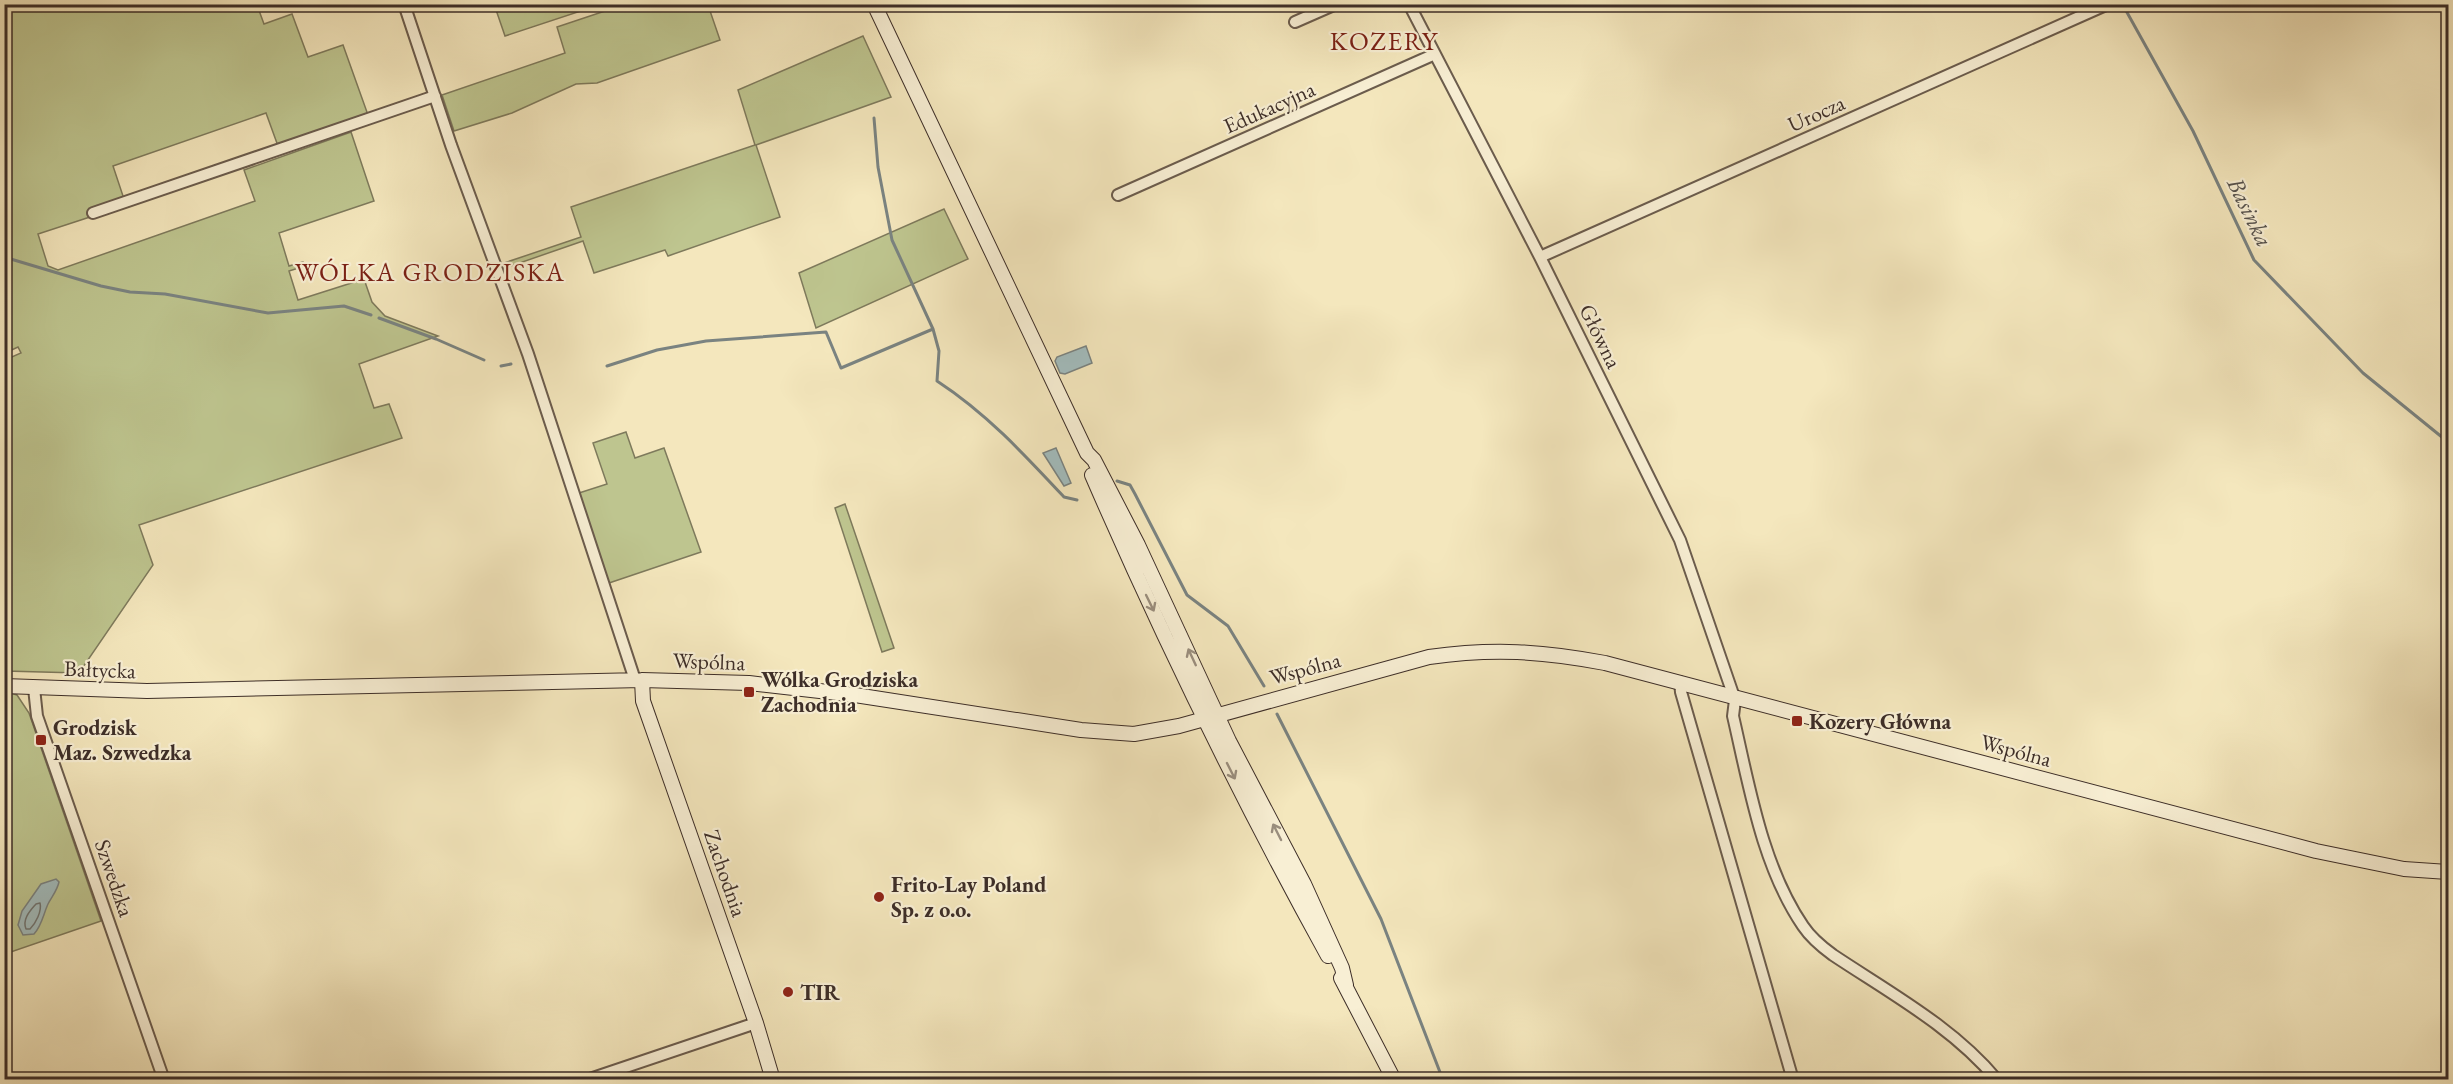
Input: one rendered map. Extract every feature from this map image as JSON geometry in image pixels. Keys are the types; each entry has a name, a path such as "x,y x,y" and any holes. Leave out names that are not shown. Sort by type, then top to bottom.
{"street":[{"path":"404,4 530,358 638,680"},
{"path":"874,4 1087,453 1087,463 1125,550 1212,716 1288,884 1346,985 1394,1080"},
{"path":"1295,22 1336,4"},
{"name":"Główna","path":"1409,4 1540,257 1680,540 1733,696 1733,716 1763,833 1778,879 1803,927 1833,955 1947,1031 1979,1058 1997,1080"},
{"name":"Urocza","path":"1540,257 2108,4"},
{"name":"Edukacyjna","path":"1119,195 1435,54"},
{"path":"93,213 435,96"},
{"name":"Wspólna","path":"194,690 638,680 749,683 855,695 1116,734 1149,732 1399,664 1462,652 1533,651 1571,656 1680,682 2316,851 2404,869 2448,872"},
{"name":"Zachodnia","path":"638,680 643,701 756,1023 773,1080"},
{"path":"1680,682 1793,1080"},
{"name":"Bałtycka","path":"4,687 121,691 194,690"},
{"name":"Szwedzka","path":"34,688 36,710 44,736 165,1080"},
{"path":"587,1080 756,1023"}],"green space":[{"path":"494,4 599,4 599,5 505,36"},
{"path":"5,5 257,5 264,24 292,14 308,57 343,45 368,115 278,146 266,113 113,166 124,199 88,212 90,217 38,234 48,266 58,270 255,201 244,170 351,132 374,201 279,233 289,266 303,262 305,266 289,271 298,300 364,279 372,302 385,316 438,336 359,364 374,408 389,404 402,438 139,525 153,565 79,673 5,671 5,360 21,353 18,347 5,353"},
{"path":"603,5 708,5 720,40 597,83 576,84 512,113 454,131 442,95 565,53 557,27 605,11"},
{"path":"863,36 891,97 756,145 780,217 668,256 665,250 594,273 583,241 505,268 504,263 581,237 571,207 755,145 738,90"},
{"path":"944,209 968,259 816,328 799,273"},
{"path":"626,432 635,458 664,448 701,552 609,583 579,493 607,484 593,443"},
{"path":"845,504 894,648 882,652 835,508"},
{"path":"4,691 17,695 29,713 101,921 5,954"}],"water":[{"path":"1086,346 1092,363 1065,374 1060,373 1055,361 1057,357"},
{"path":"1056,448 1071,483 1064,486 1043,453"},
{"path":"56,879 59,882 56,891 39,927 34,934 23,935 18,925 22,911 41,884"}],"waterway":[{"name":"Basinka","path":"2124,7 2193,131 2254,260 2363,373 2448,442"},
{"path":"874,118 878,167 892,240 933,329"},
{"path":"4,257 101,286 130,292 165,294 268,313 344,306 371,315"},
{"path":"379,318 484,360"},
{"path":"607,366 657,350 706,341 826,332 841,368 933,329 939,351 937,381 988,420 1064,497 1077,500"},
{"path":"501,366 511,364"},
{"path":"1117,481 1130,485 1187,595 1228,626 1264,686"},
{"path":"1277,714 1381,919 1443,1080"}],"place":[{"name":"Wólka Grodziska Zachodnia","path":"749,692"},
{"name":"Kozery Główna","path":"1797,721"},
{"name":"Grodzisk Maz. Szwedzka","path":"41,740"},
{"name":"Frito-Lay Poland Sp. z o.o.","path":"879,897"},
{"name":"TIR","path":"788,992"}],"district":[{"name":"KOZERY","path":"1384,41"},
{"name":"WÓLKA GRODZISKA","path":"430,272"}]}
